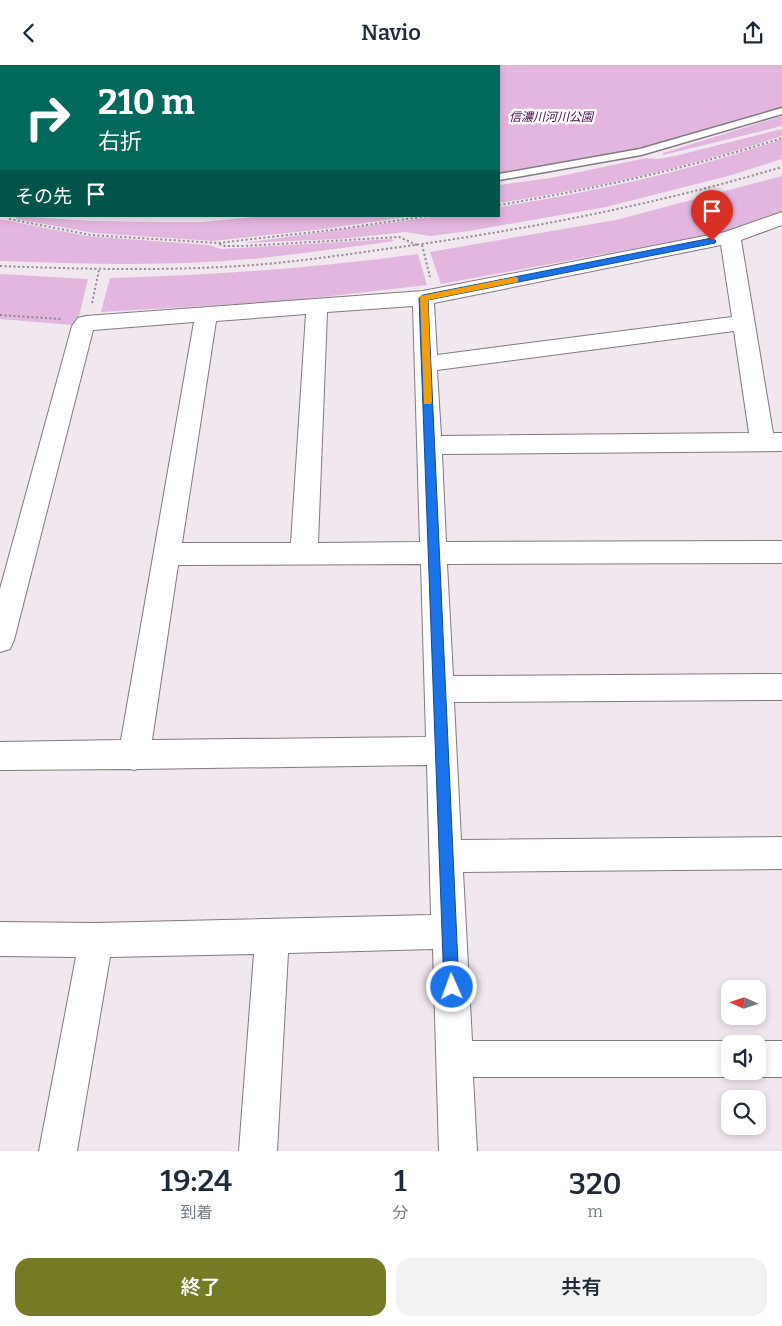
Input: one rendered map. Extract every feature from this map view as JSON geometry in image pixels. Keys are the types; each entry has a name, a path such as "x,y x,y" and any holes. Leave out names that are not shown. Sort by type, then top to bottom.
{"street":[{"path":"0,640 82,326 89,314 206,314 429,296 730,237 782,218"},
{"path":"430,445 772,442 743,323 730,237"},
{"path":"429,296 426,364 458,1151"},
{"path":"304,552 317,306"},
{"path":"134,756 206,314"},
{"path":"426,364 743,323"},
{"path":"166,554 304,552 782,552"},
{"path":"439,689 782,687"},
{"path":"0,756 134,756 442,751"},
{"path":"446,856 782,853"},
{"path":"0,939 96,940 450,932"},
{"path":"258,1151 272,937"},
{"path":"58,1151 96,940"},
{"path":"454,1059 721,1059"},
{"path":"766,1059 782,1059"}],"lane":[{"path":"500,177 641,152 782,111"}],"path":[{"path":"500,205 644,178 733,154 782,138"},
{"path":"0,266 100,270 238,266 422,245 631,209 731,183 782,167"},
{"path":"8,217 9,219 91,235 218,243 340,229 420,217"},
{"path":"218,243 223,246 243,246 399,237 418,245"},
{"path":"422,245 429,296"},
{"path":"0,315 40,317 89,314 100,270"}],"green space":[{"name":"信濃川河川公園","path":"500,65 782,65 782,111 641,152 500,177"},
{"path":"782,116 782,126 663,155 663,153"},
{"path":"782,129 782,136 677,167 571,191 500,203 500,185 551,178 646,158 658,159"},
{"path":"782,139 782,159 728,176 606,207 430,236 406,232 339,239 244,243 432,217 500,217 500,207 571,195 677,171"},
{"path":"782,176 782,214 724,232 441,284 430,252 616,220"},
{"path":"17,217 32,217 90,221 202,222 254,217 406,217 324,229 213,241 94,233 16,219"},
{"path":"0,219 87,236 209,245 221,249 392,239 394,241 262,258 197,263 98,264 0,261"},
{"path":"418,254 427,285 288,301 101,312 110,278 265,270"},
{"path":"0,274 88,279 79,316 80,319 72,325 0,319"}],"slow traffic":[{"path":"428,401 423,298 515,280"}],"route":[{"path":"452,987 423,298 712,241"}]}
